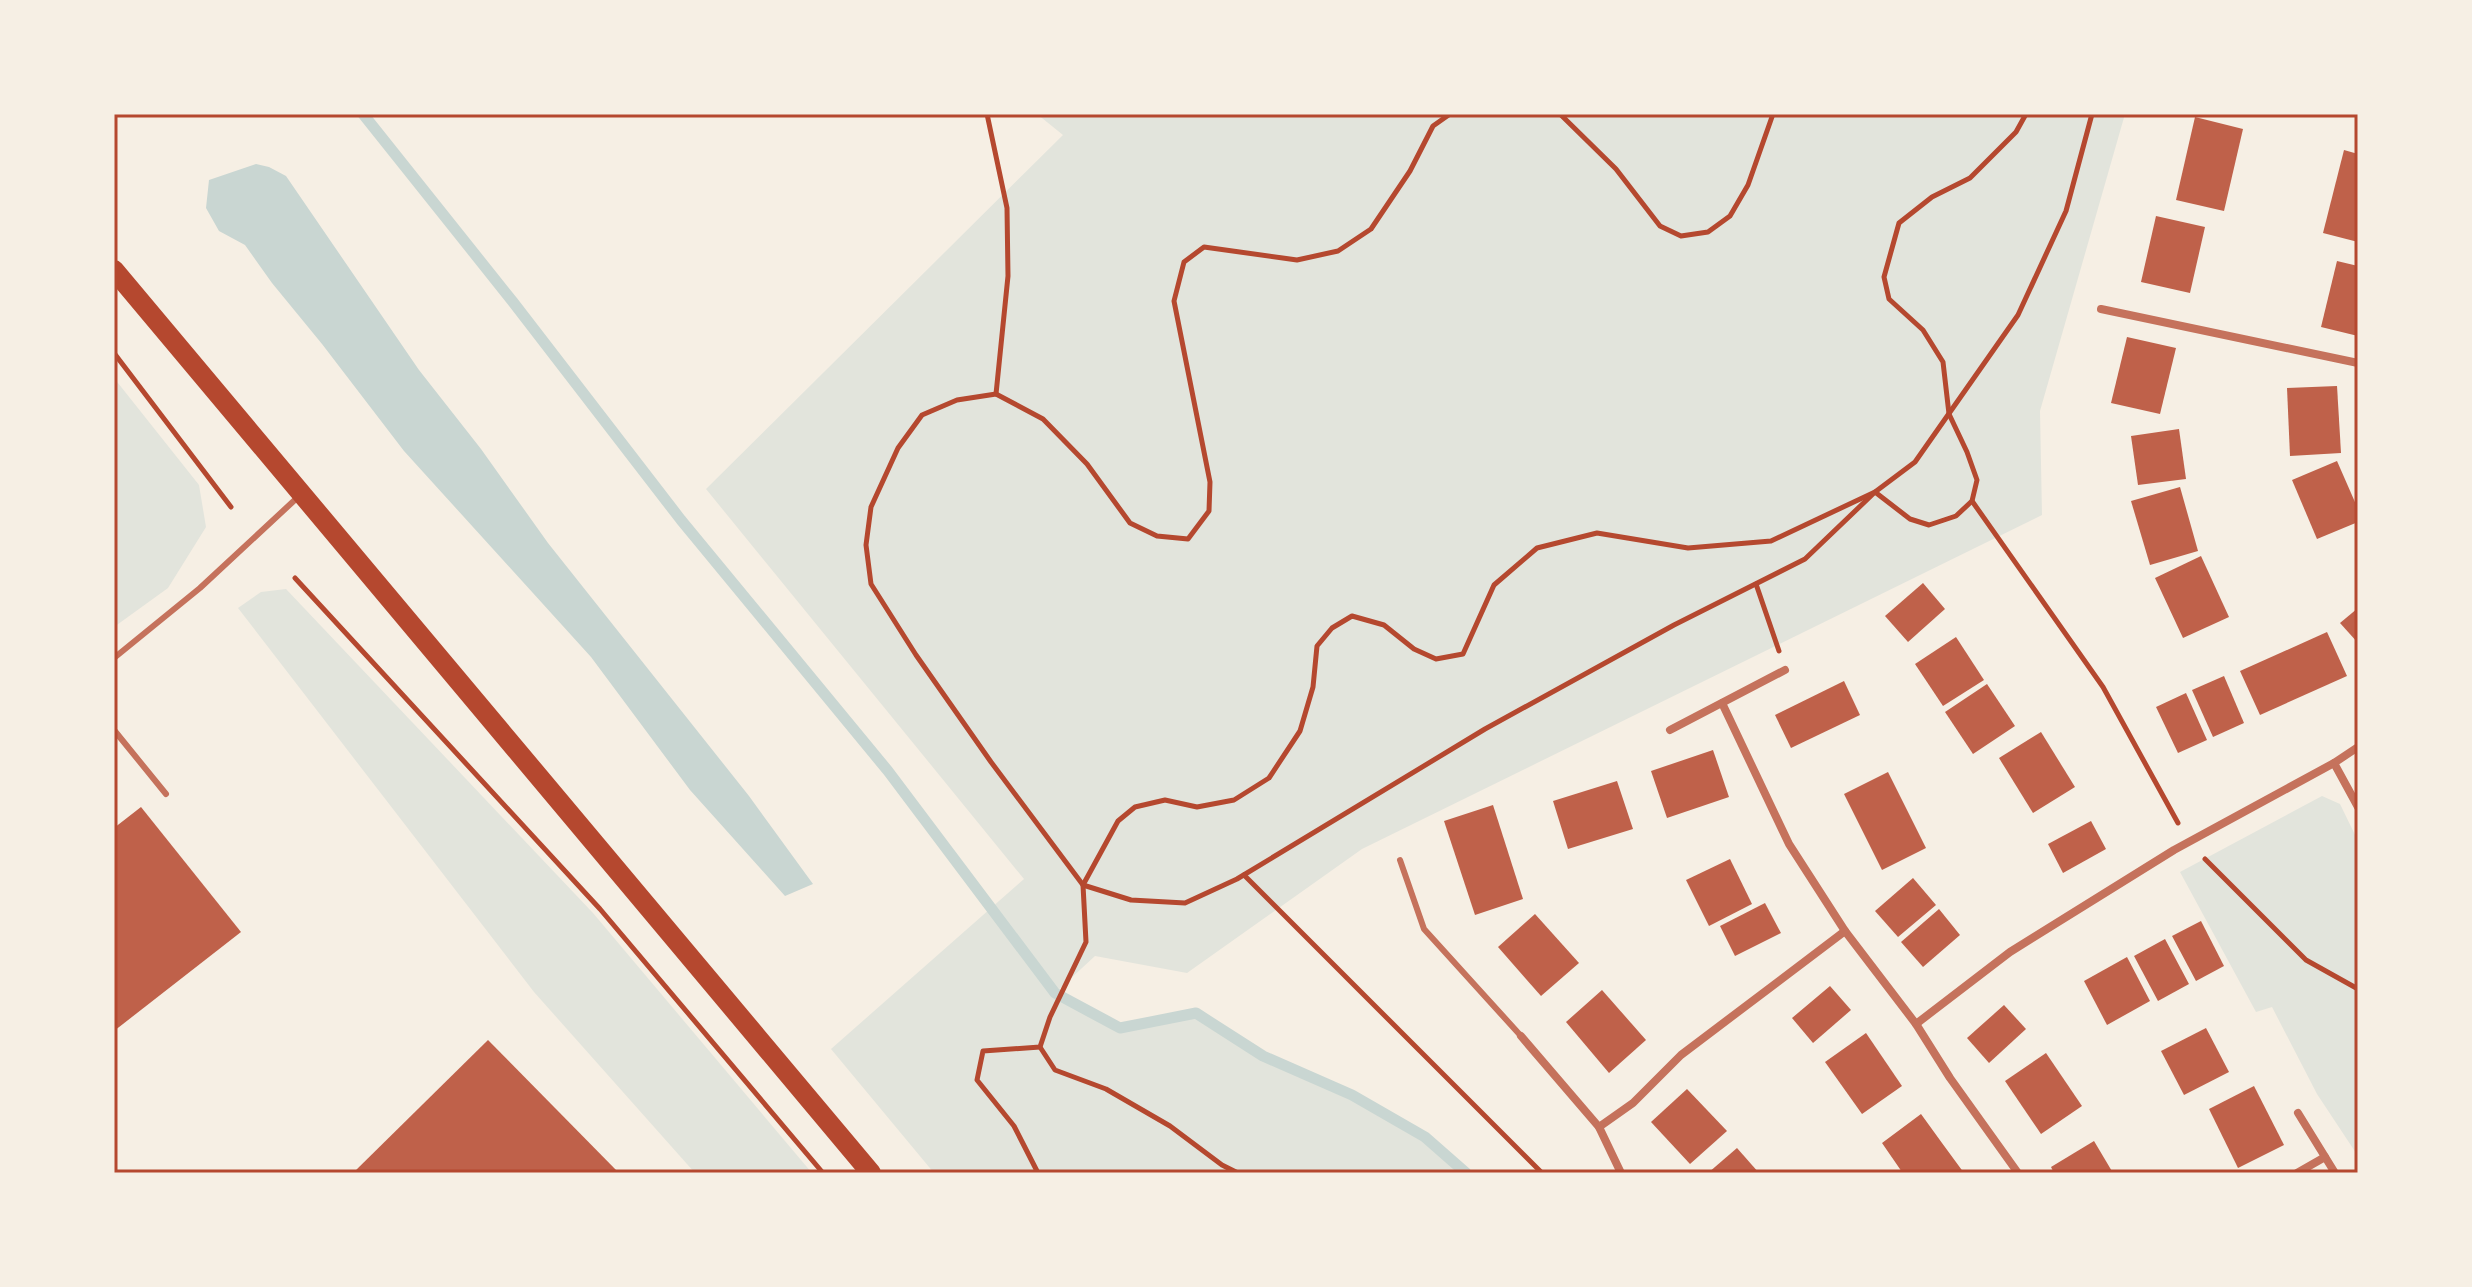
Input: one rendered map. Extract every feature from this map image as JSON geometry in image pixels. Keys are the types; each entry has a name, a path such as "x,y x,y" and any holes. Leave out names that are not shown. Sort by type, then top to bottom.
{"main road":[{"path":"114,270 871,1173"}],"street":[{"path":"2101,309 2358,363"},
{"path":"1670,730 1785,670"},
{"path":"1722,703 1789,844 1845,931 1916,1024 1950,1078 2018,1173"},
{"path":"1916,1024 2010,952 2188,843 2358,747"},
{"path":"2334,763 2358,807"},
{"path":"1599,1127 1633,1103 1681,1055 1845,931"},
{"path":"1521,1036 1599,1127 1621,1173"},
{"path":"2298,1113 2335,1173"},
{"path":"2297,1173 2325,1157"}],"lane":[{"path":"114,658 200,588 301,494"},
{"path":"114,730 166,794"},
{"path":"1400,860 1424,929 1521,1036"}],"path":[{"path":"987,114 1007,208 1008,276 996,394"},
{"path":"1450,114 1433,126 1410,171 1371,229 1338,251 1297,260 1204,247 1184,262 1174,301 1210,482 1209,511 1188,539 1157,536 1130,523 1087,464 1043,419 996,394 957,400 922,415 898,448 871,507 866,545 871,584 957,714 1083,885 1131,900 1185,903 1244,875 1485,729 1805,559 1875,492 1915,462 2018,315 2066,211 2092,114"},
{"path":"1560,114 1616,169 1660,226 1681,236 1708,232 1730,216 1748,185 1773,114"},
{"path":"1875,492 1910,519 1929,525 1956,516 1972,501 1977,480 1949,414 1943,362 1923,330 1889,299 1884,277 1899,223 1932,197 1970,178 2016,132 2026,114"},
{"path":"114,353 231,507"},
{"path":"1040,1047 1050,1017 1086,942 1083,885 1118,821 1135,807 1165,800 1197,807 1234,800 1269,778 1300,731 1313,687 1317,646 1332,628 1352,616 1384,625 1414,649 1436,659 1463,654 1494,585 1537,548 1597,533 1688,548 1771,541 1875,492"},
{"path":"1972,501 2103,687 2188,843 2306,960 2358,989"},
{"path":"295,578 600,909 823,1173"},
{"path":"1756,584 1785,670"},
{"path":"1244,875 1542,1173"},
{"path":"1038,1173 1014,1126 977,1080 983,1051 1040,1047"},
{"path":"1040,1047 1055,1070 1106,1089 1170,1126 1222,1165 1238,1173"}],"shaded area":[{"path":"1037,114 2125,114 2040,411 2042,515 1362,849 1187,973 1095,956 1055,993 1120,1028 1196,1013 1263,1056 1352,1095 1425,1137 1466,1173 934,1173 831,1049 1024,879 706,489 1063,135"},
{"path":"256,164 286,176 419,370 481,449 548,543 749,796 813,884 785,896 690,790 591,657 404,451 245,245 219,231 206,208 209,180"},
{"path":"114,378 199,485 206,527 168,588 114,627 114,592 117,589 114,584"},
{"path":"286,589 593,913 812,1173 695,1173 534,992 238,608 261,592"},
{"path":"2322,796 2340,804 2358,841 2358,1156 2317,1094 2272,1007 2256,1012 2180,872"}],"building":[{"path":"2195,117 2243,129 2224,211 2176,200"},
{"path":"2344,150 2358,154 2358,242 2323,233"},
{"path":"2156,216 2205,227 2190,293 2141,282"},
{"path":"2337,261 2358,266 2358,336 2321,327"},
{"path":"2127,337 2176,348 2160,414 2111,403"},
{"path":"2337,386 2341,453 2290,456 2287,388"},
{"path":"2179,429 2186,479 2138,485 2131,436"},
{"path":"2337,461 2358,509 2358,522 2317,539 2292,480"},
{"path":"2180,487 2198,551 2150,565 2131,501"},
{"path":"2201,556 2229,617 2183,638 2155,578"},
{"path":"1923,583 1945,609 1908,642 1885,616"},
{"path":"2358,608 2358,643 2340,623"},
{"path":"2327,632 2347,676 2260,715 2240,671"},
{"path":"1956,637 1984,680 1943,706 1915,664"},
{"path":"2224,676 2244,723 2213,737 2192,690"},
{"path":"1844,681 1860,715 1791,748 1775,715"},
{"path":"1987,684 2015,726 1973,754 1945,712"},
{"path":"2186,693 2207,740 2178,753 2156,707"},
{"path":"2041,732 2075,787 2033,813 1999,758"},
{"path":"1713,750 1729,797 1667,818 1651,771"},
{"path":"1888,772 1926,848 1882,870 1844,794"},
{"path":"1617,781 1633,829 1568,849 1553,801"},
{"path":"1493,805 1523,899 1475,915 1444,821"},
{"path":"141,807 241,932 114,1031 114,828"},
{"path":"2091,821 2106,849 2063,873 2048,844"},
{"path":"1730,859 1752,904 1709,926 1686,880"},
{"path":"1913,878 1936,905 1898,937 1875,911"},
{"path":"1765,903 1781,933 1735,956 1720,926"},
{"path":"1939,909 1960,935 1923,967 1901,942"},
{"path":"1535,914 1579,963 1541,996 1498,947"},
{"path":"2201,921 2224,966 2196,981 2172,936"},
{"path":"2165,939 2189,984 2158,1001 2134,956"},
{"path":"2127,957 2150,1001 2107,1025 2084,981"},
{"path":"1830,986 1851,1010 1813,1043 1792,1018"},
{"path":"1602,990 1646,1040 1609,1073 1566,1022"},
{"path":"2004,1005 2026,1029 1989,1063 1967,1038"},
{"path":"2206,1028 2229,1072 2184,1095 2161,1051"},
{"path":"1866,1033 1902,1086 1862,1114 1825,1062"},
{"path":"488,1040 619,1173 353,1173"},
{"path":"2046,1053 2082,1106 2041,1134 2005,1081"},
{"path":"2254,1086 2284,1145 2238,1168 2209,1109"},
{"path":"1687,1089 1727,1131 1690,1164 1651,1122"},
{"path":"1921,1114 1964,1173 1902,1172 1882,1143"},
{"path":"2094,1141 2113,1173 2054,1173 2051,1167"},
{"path":"1737,1148 1759,1173 1708,1173"}],"waterway":[{"path":"363,114 681,520 888,771 1055,993 1120,1028 1196,1013 1263,1056 1352,1095 1425,1137 1466,1173"}]}
